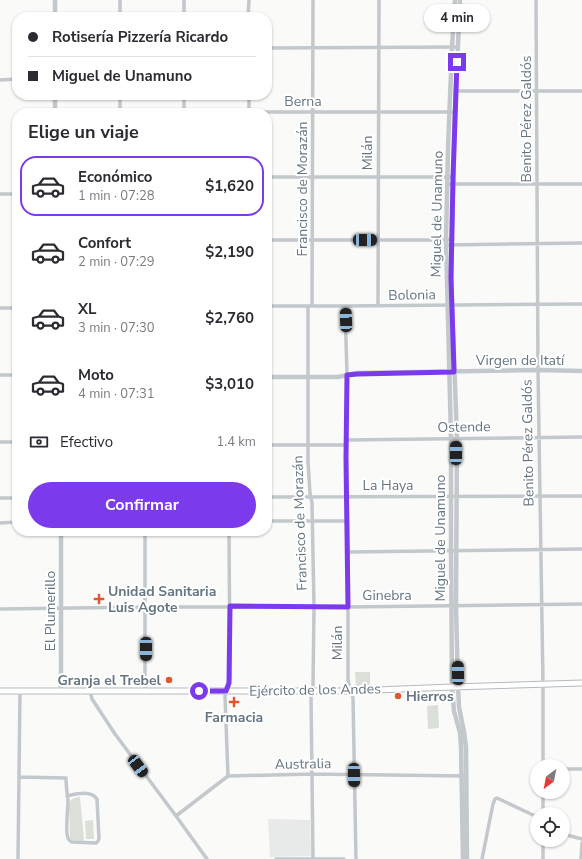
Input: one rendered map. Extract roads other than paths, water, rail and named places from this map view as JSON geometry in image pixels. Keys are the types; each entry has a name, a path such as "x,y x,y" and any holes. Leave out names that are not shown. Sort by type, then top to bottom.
{"main road":[{"name":"Ejército de los Andes","path":"0,691 352,692 458,686 582,682"}],"street":[{"path":"55,0 55,12"},
{"path":"120,0 120,12"},
{"path":"184,0 184,12"},
{"path":"248,12 249,0"},
{"name":"Francisco de Morazán","path":"312,306 313,0"},
{"name":"Milán","path":"378,306 379,0"},
{"name":"Miguel de Unamuno","path":"453,92 452,47 455,0"},
{"name":"Miguel de Unamuno","path":"460,0 458,47 447,176 452,372 451,438 456,550 458,686 459,707 466,740 462,859"},
{"name":"Benito Pérez Galdós","path":"536,0 538,370 543,759"},
{"path":"272,48 458,47"},
{"path":"0,80 12,79"},
{"path":"453,92 582,91"},
{"name":"Miguel de Unamuno","path":"449,242 453,184 452,112"},
{"name":"Berna","path":"272,113 452,112"},
{"path":"272,177 453,177"},
{"path":"448,184 582,184"},
{"path":"0,194 12,194"},
{"path":"272,240 582,243"},
{"name":"Bolonia","path":"272,306 582,304"},
{"name":"Francisco de Morazán","path":"308,306 308,462 312,503 314,606 313,686 311,696 313,859"},
{"name":"Milán","path":"345,306 347,375 346,445 348,681 353,698 356,859"},
{"path":"0,308 12,308"},
{"name":"Virgen de Itatí","path":"272,377 308,378 338,377 357,374 538,370 582,371"},
{"name":"Miguel de Unamuno","path":"452,372 457,438 451,550 452,687 454,711 460,739 464,776 468,859"},
{"path":"0,375 12,375"},
{"name":"Ostende","path":"346,440 582,437"},
{"path":"0,442 12,442"},
{"path":"272,445 346,445"},
{"name":"La Haya","path":"272,497 582,496"},
{"path":"0,498 12,498"},
{"path":"272,521 347,521"},
{"path":"0,523 12,522"},
{"name":"El Plumerillo","path":"61,536 61,691"},
{"path":"145,536 145,692"},
{"path":"176,816 228,776 225,696 230,679 229,536"},
{"path":"348,552 582,549"},
{"name":"Ginebra","path":"0,609 582,604"},
{"path":"90,691 92,699 115,734 207,859"},
{"path":"18,859 20,692"},
{"path":"570,769 582,769"},
{"name":"Australia","path":"228,776 312,774 464,776"},
{"path":"19,777 66,778 67,835 69,840 72,842 96,843 99,839 96,796 85,794 67,796"},
{"path":"482,859 495,799 497,798 530,814"},
{"path":"570,836 582,839"},
{"path":"581,859 582,843"},
{"path":"543,847 543,859"},
{"path":"276,859 344,859"}],"place":[{"name":"Unidad Sanitaria Luis Agote","path":"99,599"},
{"name":"Granja el Trebel","path":"169,680"},
{"name":"Hierros","path":"398,696"},
{"name":"Farmacia","path":"234,702"}]}
